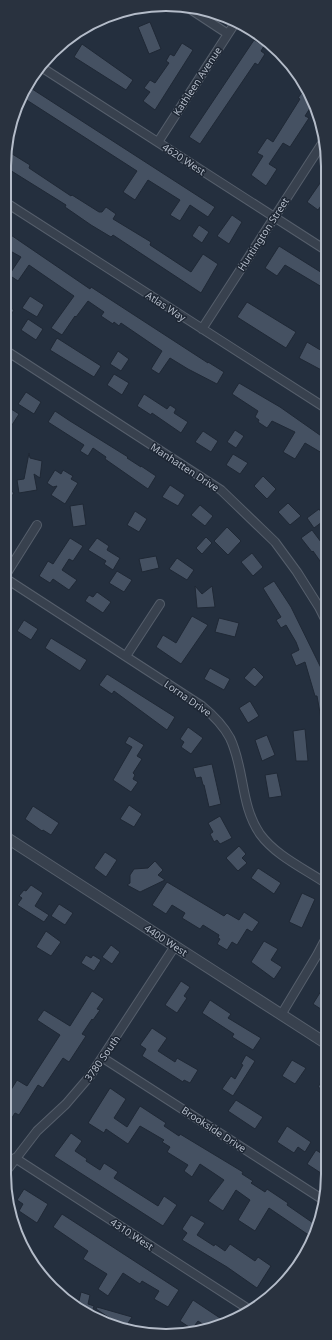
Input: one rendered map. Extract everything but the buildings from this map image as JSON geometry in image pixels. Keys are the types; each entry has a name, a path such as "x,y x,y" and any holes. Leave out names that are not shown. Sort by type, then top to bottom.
{"street":[{"path":"198,14 228,34"},
{"name":"Kathleen Avenue","path":"158,142 233,26"},
{"name":"4620 West","path":"45,69 321,247"},
{"name":"Huntington Street","path":"202,329 320,147"},
{"name":"Atlas Way","path":"11,206 321,405"},
{"name":"Manhatten Drive","path":"11,354 221,490 275,542 297,572 321,611"},
{"path":"11,567 37,525"},
{"name":"Lorna Drive","path":"11,581 213,715 223,726 230,739 246,806 261,835 281,854 321,880"},
{"path":"126,656 160,604"},
{"name":"4400 West","path":"11,841 321,1040"},
{"name":"3780 South","path":"11,1164 37,1131 77,1091 103,1058 174,946"},
{"path":"281,1014 321,947"},
{"name":"Brookside Drive","path":"103,1058 319,1197"},
{"name":"4310 West","path":"15,1158 245,1307"}]}
